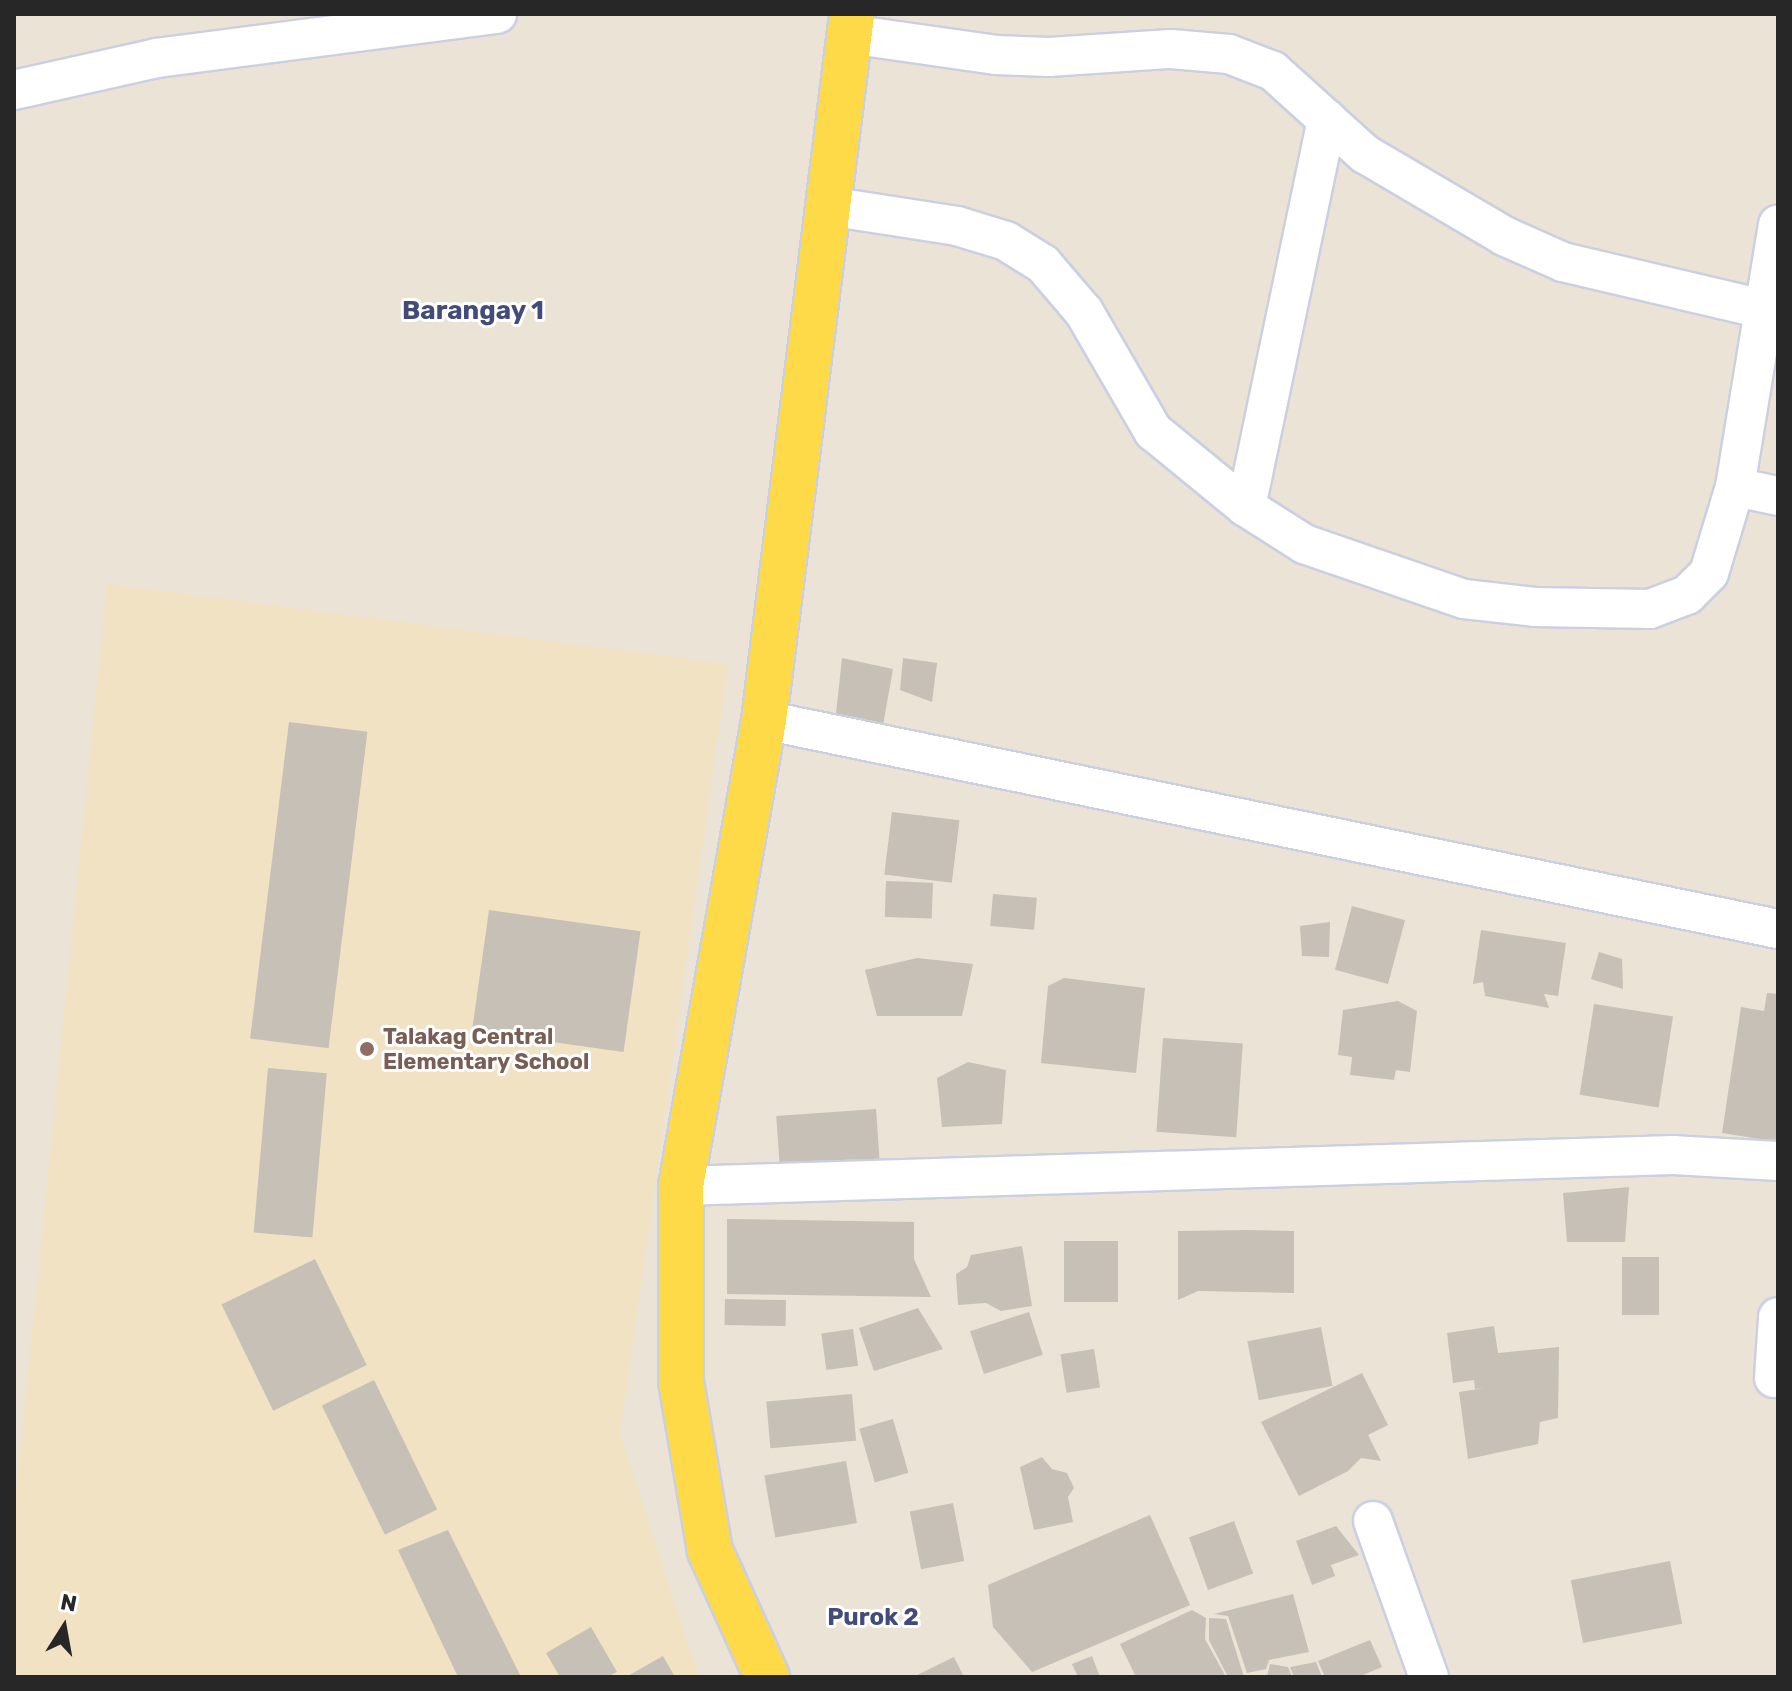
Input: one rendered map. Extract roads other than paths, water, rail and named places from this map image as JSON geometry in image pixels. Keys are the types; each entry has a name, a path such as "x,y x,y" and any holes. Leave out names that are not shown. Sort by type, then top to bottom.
{"main road":[{"path":"767,1677 710,1551 681,1382 681,1186 764,720 850,24"}],"street":[{"path":"14,90 157,58 497,14"},
{"path":"850,24 1009,56 1171,49 1229,54 1273,71 1376,161 1504,236 1563,262 1764,309"},
{"path":"1246,507 1327,119"},
{"path":"828,206 957,226 1006,241 1043,264 1084,312 1153,431 1246,507 1304,544 1464,599 1535,607 1650,609 1687,595 1709,573 1735,487 1778,224"},
{"path":"1735,487 1778,496"},
{"path":"764,720 1778,929"},
{"path":"681,1186 1673,1155 1778,1161"},
{"path":"1774,1378 1778,1317"},
{"path":"1373,1521 1429,1677"}],"place":[{"name":"Talakag Central Elementary School","path":"367,1049"}],"district":[{"name":"Barangay 1","path":"473,311"},
{"name":"Purok 2","path":"873,1618"}]}
